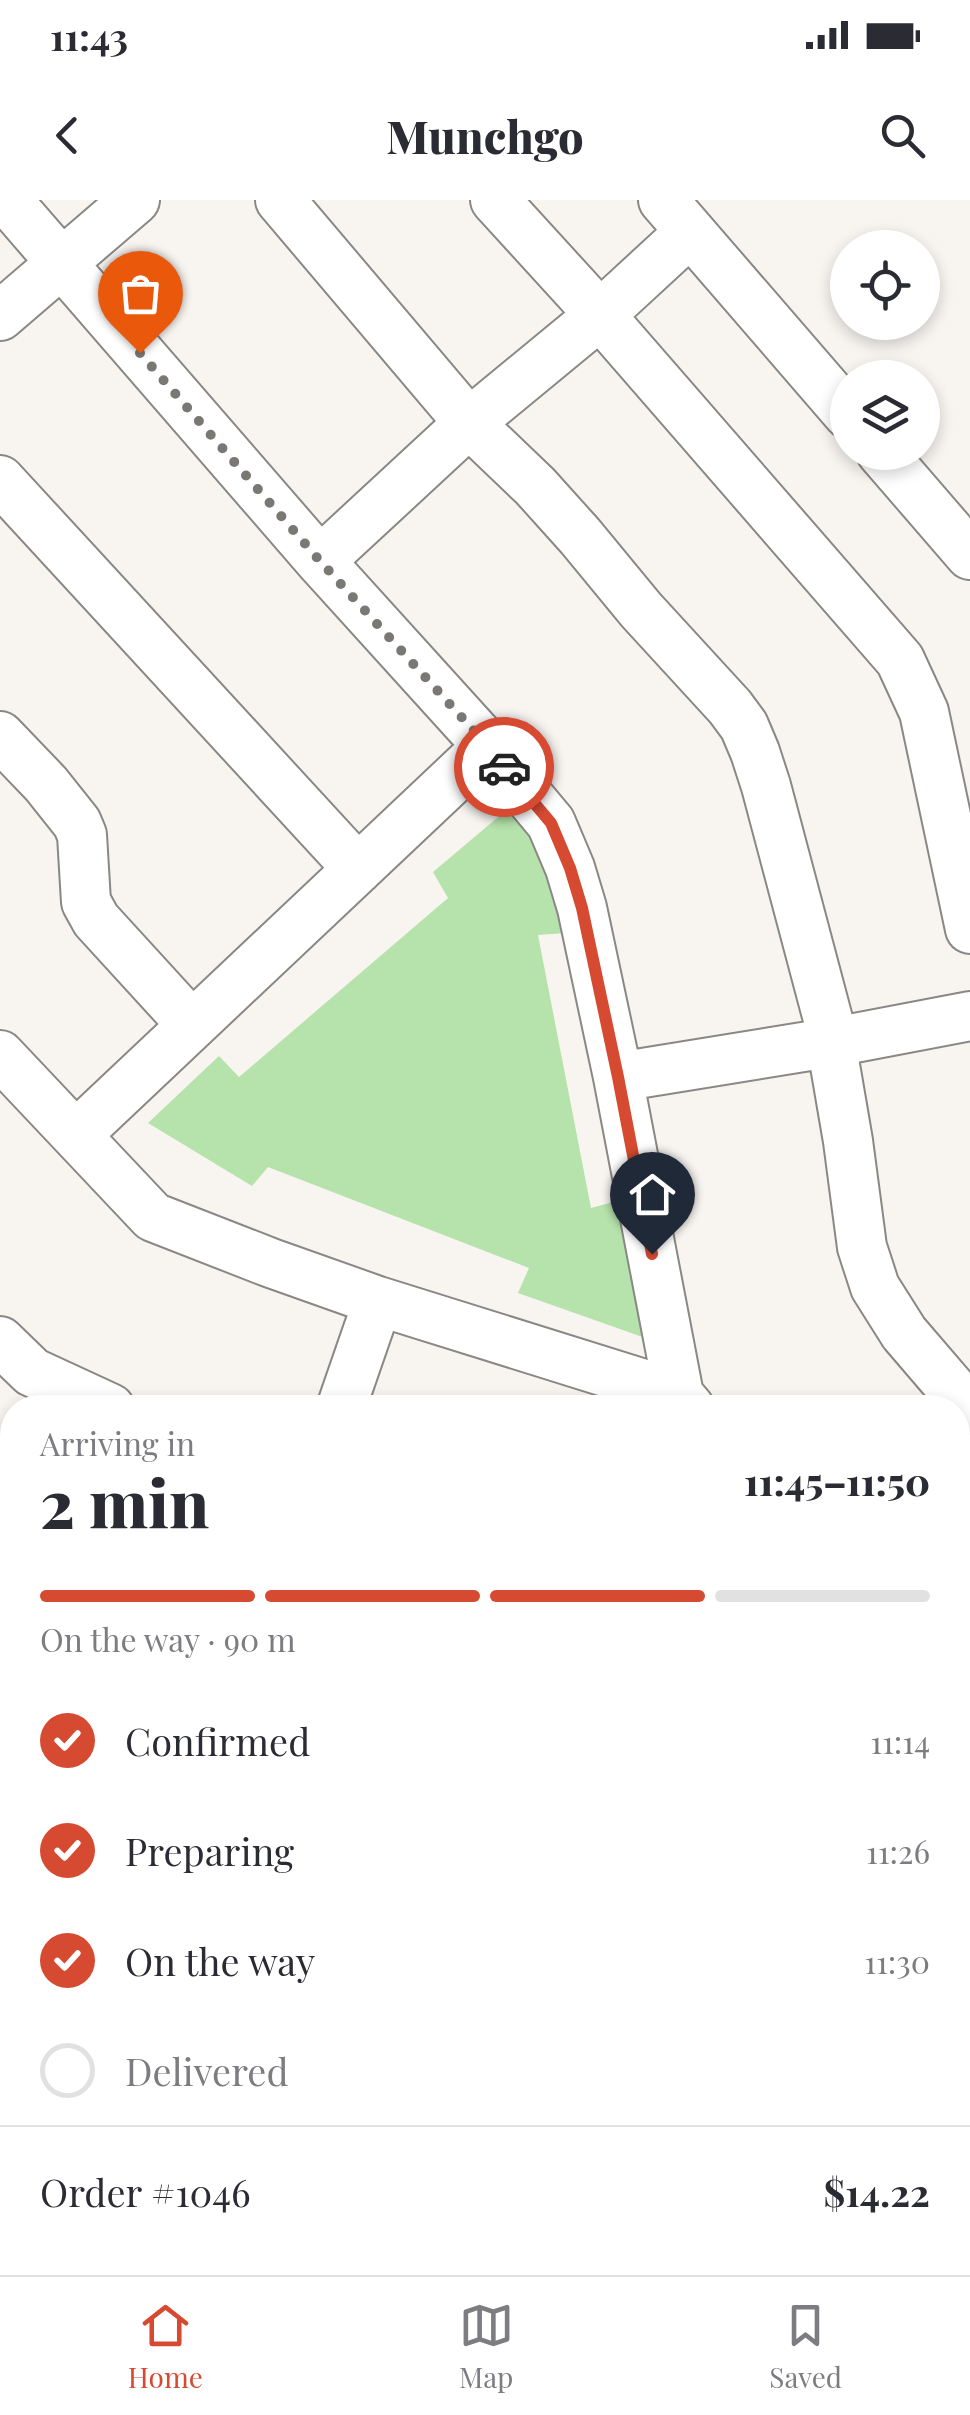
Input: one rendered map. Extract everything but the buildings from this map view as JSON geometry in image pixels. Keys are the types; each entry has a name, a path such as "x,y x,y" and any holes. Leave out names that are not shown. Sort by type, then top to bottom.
{"street":[{"path":"7,200 551,823 582,908 683,1395"},
{"path":"0,316 135,200"},
{"path":"280,200 469,423 558,511 744,726 766,786 832,1042 862,1247 875,1287 904,1334 957,1395"},
{"path":"495,200 900,660 924,712 970,929"},
{"path":"320,561 469,423 600,315 677,216 830,393"},
{"path":"897,470 970,555"},
{"path":"0,480 358,869"},
{"path":"924,712 970,756"},
{"path":"0,736 77,823 82,835 86,902 96,920 192,1025"},
{"path":"76,1135 487,747"},
{"path":"618,1077 970,1016"},
{"path":"0,1055 153,1216 378,1301 666,1395"},
{"path":"345,1395 378,1301"},
{"path":"0,1342 32,1372 82,1395"}],"green space":[{"path":"517,801 548,844 566,933 538,935 591,1208 617,1201 651,1340 518,1293 529,1268 268,1167 252,1186 148,1123 219,1056 239,1077 448,898 433,872"}],"way so far":[{"path":"140,353 504,767"}],"route":[{"path":"504,767 551,823 570,868 618,1077 652,1254"}]}
